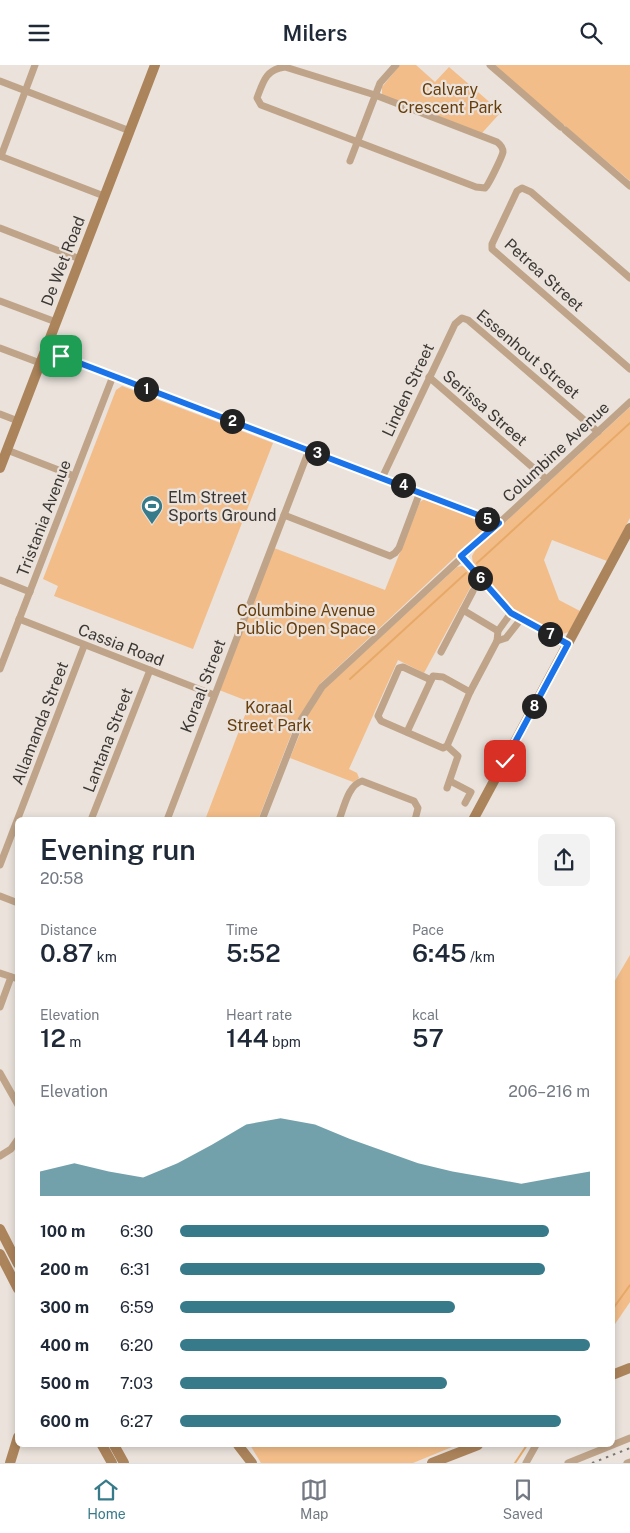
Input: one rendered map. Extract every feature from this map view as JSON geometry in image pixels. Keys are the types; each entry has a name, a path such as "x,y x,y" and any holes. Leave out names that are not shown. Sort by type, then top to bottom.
{"street":[{"path":"35,65 0,156 104,196"},
{"name":"De Wet Road","path":"0,468 154,65"},
{"path":"350,161 380,83 396,65"},
{"path":"490,65 630,186"},
{"path":"285,67 375,95 498,142 503,150 502,157 494,168 489,184 481,189 358,141 261,105 257,98 268,73 285,67"},
{"path":"0,81 130,131"},
{"name":"Petrea Street","path":"630,277 531,192 522,188 515,193 492,245 492,249 630,369"},
{"path":"0,228 80,259"},
{"path":"0,301 56,322"},
{"name":"Linden Street","path":"382,478 455,323 462,318"},
{"name":"Essenhout Street","path":"462,318 468,319 598,432"},
{"path":"0,347 40,363"},
{"path":"45,350 499,523"},
{"name":"Tristania Avenue","path":"0,669 113,376"},
{"name":"Serissa Street","path":"429,377 546,479"},
{"name":"Columbine Avenue","path":"263,817 301,720 314,697 334,673 630,402"},
{"path":"0,414 18,421"},
{"path":"7,449 74,476"},
{"name":"Koraal Street","path":"168,817 308,450"},
{"path":"284,515 390,556 399,547 420,492"},
{"path":"475,817 630,528"},
{"path":"461,556 511,613 568,644"},
{"path":"0,580 30,592"},
{"path":"441,652 473,591"},
{"path":"463,610 498,631"},
{"path":"447,746 470,692 496,641 498,631 511,613"},
{"name":"Cassia Road","path":"19,619 214,695"},
{"path":"496,641 506,638 521,619"},
{"name":"Allamanda Street","path":"18,817 84,645"},
{"path":"431,680 402,667 396,671 378,713 378,718 441,747 447,746"},
{"name":"Lantana Street","path":"92,817 150,670"},
{"path":"407,732 431,680 438,676 470,692"},
{"path":"447,746 458,756 448,785 471,792 465,803"},
{"path":"341,817 352,789 357,782 365,781 406,797 418,805 416,817"},
{"name":"Allamanda Street","path":"0,865 15,826"},
{"path":"0,896 15,902"},
{"path":"0,973 14,978 0,1007"},
{"path":"0,1073 15,1100"},
{"path":"0,1157 11,1149 15,1143"},
{"path":"0,1229 15,1264"},
{"path":"0,1254 15,1264"},
{"path":"615,1374 630,1368"},
{"path":"615,1445 630,1439"},
{"path":"10,1463 15,1447"},
{"path":"103,1447 112,1463"},
{"path":"115,1447 124,1463"},
{"path":"432,1463 473,1447"},
{"path":"526,1463 535,1447"},
{"path":"568,1463 609,1447"},
{"path":"241,1449 248,1463"},
{"path":"241,1449 252,1463"}],"green space":[{"name":"Calvary Crescent Park","path":"400,65 416,65 435,82 449,67 501,112 482,133 382,95 382,87"},
{"path":"493,65 630,65 630,181"},
{"name":"Elm Street Sports Ground","path":"122,386 273,443 193,649 54,596 58,586 43,579 116,390"},
{"path":"630,407 630,518 607,561 552,540 544,560 559,600 580,611 569,632 559,635 514,609 473,564 472,556 476,549"},
{"name":"Columbine Avenue Public Open Space","path":"426,498 485,521 486,528 321,683 296,722 259,817 206,817 250,702 219,690 274,548 385,590 420,502"},
{"name":"Columbine Avenue Public Open Space","path":"457,567 467,568 476,577 424,673 398,660 349,769 357,773 359,778 353,782 290,758 308,714 326,687"},
{"path":"630,955 630,1302 615,1324 615,981"},
{"path":"251,1447 452,1447 413,1463 261,1463"}],"waterway":[{"path":"477,563 630,423"},
{"path":"350,679 466,573"},
{"path":"615,1306 630,1285"},
{"path":"515,1463 526,1447"}],"railway":[{"path":"592,1463 630,1448"}],"place":[{"name":"Elm Street Sports Ground","path":"152,525"}],"route":[{"path":"61,356 499,523 461,556 511,613 568,644 505,761"}],"park label":[{"name":"Koraal Street Park","path":"269,716"}]}
